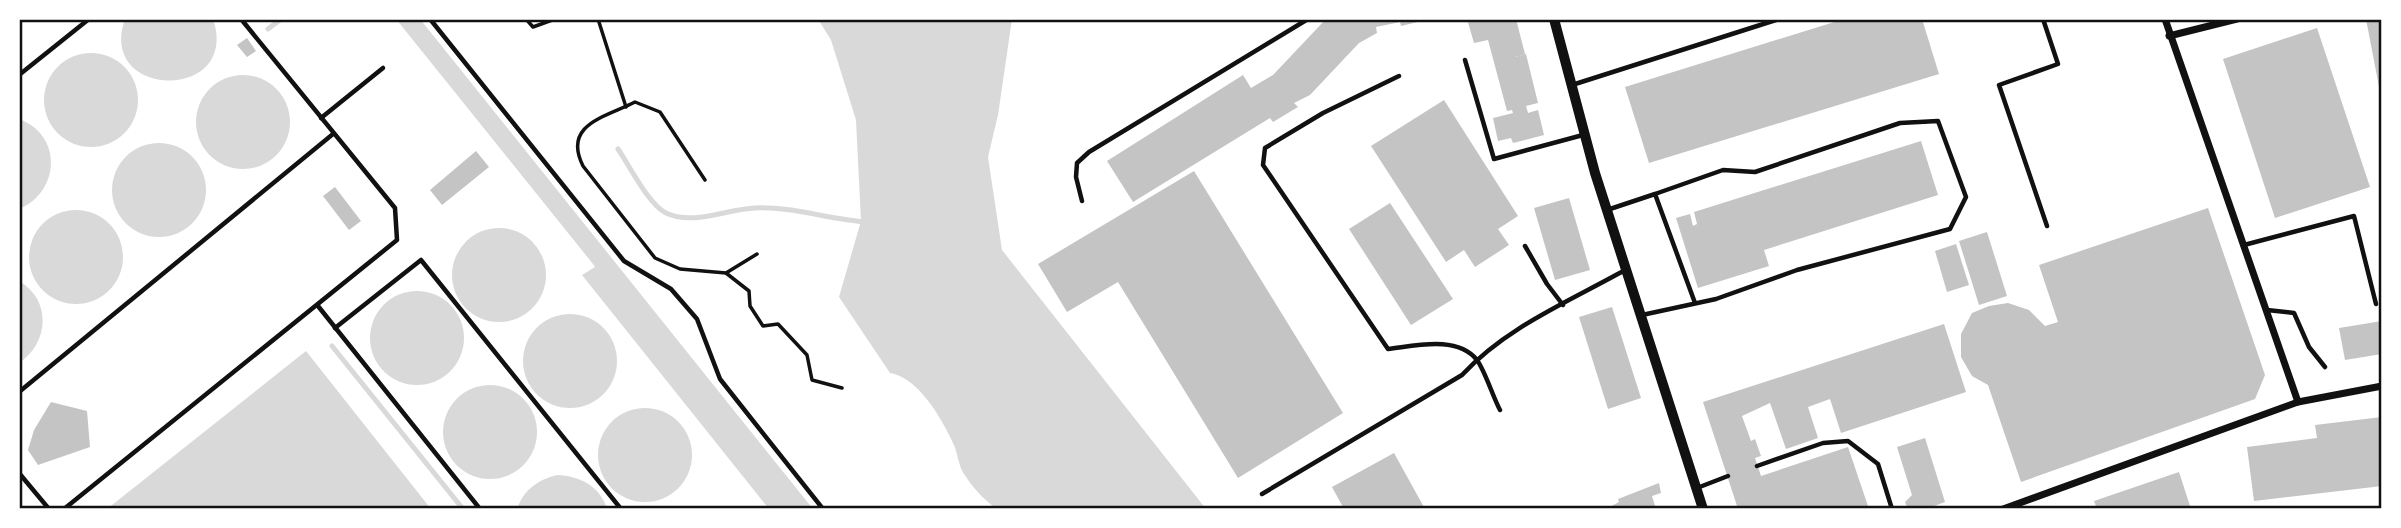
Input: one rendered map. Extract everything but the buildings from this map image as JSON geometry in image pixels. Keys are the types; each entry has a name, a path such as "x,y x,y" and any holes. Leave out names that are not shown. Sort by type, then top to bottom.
{"street":[{"path":"1554,19 1606,210 1703,509"},
{"path":"2165,19 2298,402"},
{"path":"2169,36 2237,19"},
{"path":"2003,509 2298,402 2382,386"}],"lane":[{"path":"19,75 89,19"},
{"path":"64,509 397,240 395,208 240,19"},
{"path":"430,19 624,261 671,289 697,319 720,379 823,509"},
{"path":"1082,201 1076,177 1077,163 1089,152 1308,19"},
{"path":"1571,85 1779,19"},
{"path":"2043,19 2059,64 1999,85 2046,226"},
{"path":"1465,60 1494,159 1584,135"},
{"path":"321,118 383,68"},
{"path":"1399,76 1323,113 1265,148 1263,164 1388,349 1445,342 1476,360 1500,410"},
{"path":"1606,210 1723,170 1755,172 1899,123 1938,121 1966,197 1950,229 1797,270 1743,290 1641,316"},
{"path":"19,392 333,134"},
{"path":"1655,194 1695,303"},
{"path":"2243,246 2354,216 2376,304"},
{"path":"1525,246 1563,305"},
{"path":"335,328 421,260 621,509"},
{"path":"1262,494 1462,375 1476,360 1515,331 1626,269"},
{"path":"318,306 480,509"},
{"path":"2267,310 2294,313 2309,347 2325,367"},
{"path":"1757,466 1823,443 1848,441 1878,464 1892,509"},
{"path":"19,473 49,509"},
{"path":"1697,488 1728,476"}],"path":[{"path":"526,19 533,27 555,19"},
{"path":"598,19 626,107"},
{"path":"705,180 660,112 635,102 590,124 581,132 576,151 583,166 655,258 680,269 726,272 757,254"},
{"path":"726,272 750,291 750,306 763,326 778,324 807,355 812,380 842,388"}],"shaded area":[{"path":"125,19 213,19 216,46 207,65 190,77 169,80 147,76 130,65 122,46"},
{"path":"396,19 420,19 813,509 769,509 582,275 595,267 593,264"},
{"path":"818,19 1012,19 998,115 988,157 1002,250 1206,509 997,509 971,484 936,411 910,382 890,373 839,297 861,221 856,120 831,40"},
{"path":"91,53 109,56 124,67 135,82 138,100 135,118 124,133 109,144 91,147 73,144 58,133 47,118 44,100 47,82 58,67 73,56"},
{"path":"243,75 261,78 276,89 287,104 290,122 287,140 276,155 261,166 243,169 225,166 210,155 199,140 196,122 199,104 210,89 225,78"},
{"path":"19,119 43,137 51,164 49,177 42,190 33,201 19,209"},
{"path":"159,143 177,146 192,157 203,172 206,190 203,208 192,223 177,234 159,237 141,234 126,223 115,208 112,190 115,172 126,157 141,146"},
{"path":"76,210 94,213 109,224 120,239 123,257 120,275 109,290 94,301 76,304 58,301 43,290 32,275 29,257 32,239 43,224 58,213"},
{"path":"499,228 517,231 532,242 543,257 546,275 543,293 532,308 517,319 499,322 481,319 466,308 455,293 452,275 455,257 466,242 481,231"},
{"path":"19,281 30,289 37,299 43,322 36,344 29,355 19,363"},
{"path":"417,291 435,294 450,305 461,320 464,338 461,356 450,371 435,382 417,385 399,382 384,371 373,356 370,338 373,320 384,305 399,294"},
{"path":"570,314 588,317 603,328 614,343 617,361 614,379 603,394 588,405 570,408 552,405 537,394 526,379 523,361 526,343 537,328 552,317"},
{"path":"306,351 431,509 107,509"},
{"path":"490,385 508,388 523,399 534,414 537,432 534,450 523,465 508,476 490,479 472,476 457,465 446,450 443,432 446,414 457,399 472,388"},
{"path":"645,408 663,411 678,422 689,437 692,455 689,473 678,488 663,499 645,502 627,499 612,488 601,473 598,455 601,437 612,422 627,411"},
{"path":"557,475 574,477 594,488 607,509 517,509 532,486"}],"waterway":[{"path":"268,29 281,19"},
{"path":"618,149 653,202 666,213 676,217 699,217 744,209 769,208 867,222"},
{"path":"332,346 463,509"}]}
